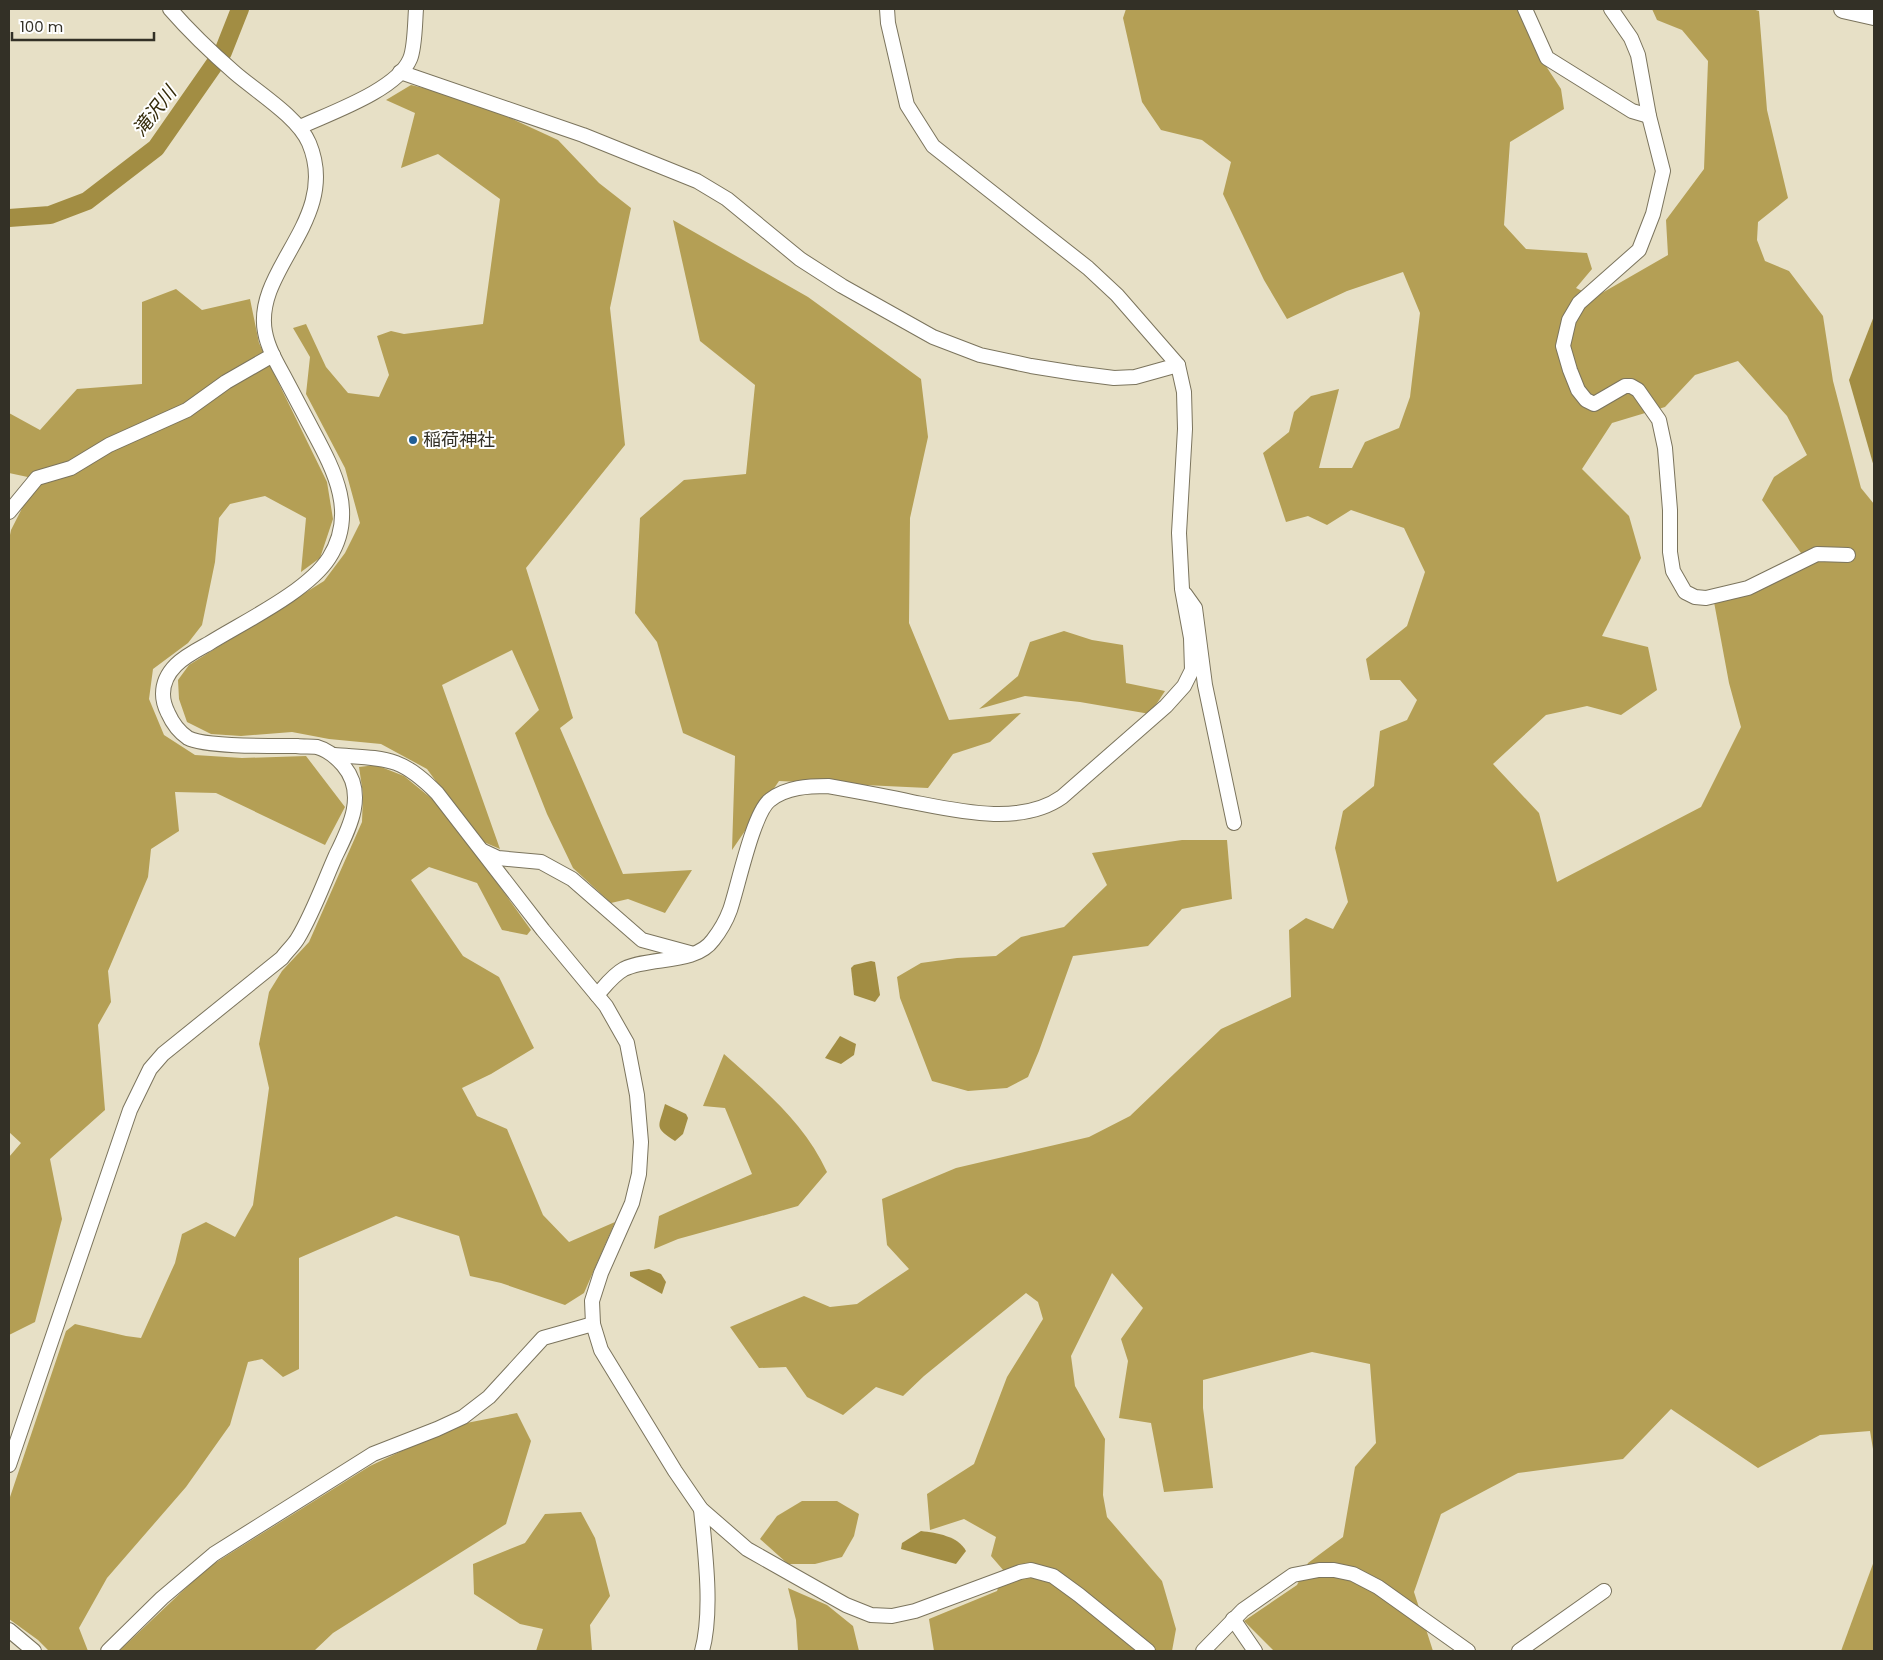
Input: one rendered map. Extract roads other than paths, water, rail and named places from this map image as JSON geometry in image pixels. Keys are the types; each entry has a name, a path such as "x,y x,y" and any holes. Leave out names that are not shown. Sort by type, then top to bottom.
{"main road":[{"path":"1843,9 1874,16"}],"street":[{"path":"170,9 184,26 234,72 300,127 310,145 315,164 315,192 309,214 272,287 265,308 264,331 273,356 332,466 339,487 343,511 340,534 331,555 320,570 296,590 194,652 177,664 167,676 163,692 165,707 173,724 189,738 210,743 316,747 334,755 371,758 396,763 418,775 437,793 543,930 606,1006 627,1042 638,1095 641,1142 639,1174 632,1203 601,1273 592,1301 593,1324 601,1350 700,1509 747,1549 846,1605 871,1615 892,1616 915,1611 1020,1572 1031,1570 1053,1576 1148,1651"},
{"path":"300,127 374,93 390,83 410,59 416,9"},
{"path":"597,996 614,976 624,969 639,964 695,954 711,943 722,927 730,910 757,819 769,801 785,791 808,786 828,786 962,811 994,814 1030,811 1050,806 1166,706 1184,686 1192,670 1191,638 1182,589 1179,533 1185,420 1184,392 1178,365 1117,294 1088,268 934,146 907,105 888,22 887,9"},
{"path":"1525,9 1547,58 1632,111 1649,116"},
{"path":"1611,9 1631,38 1638,55 1649,116 1663,171 1653,214 1639,250 1579,303 1568,320 1563,346 1578,390 1586,400 1594,404 1625,386 1631,386 1638,390 1659,420 1665,448 1670,510 1670,552 1673,571 1685,592 1695,597 1706,598 1748,588 1817,554 1848,555"},
{"path":"400,72 583,135 698,181 726,199 800,259 842,286 941,340 980,355 1031,366 1114,378 1135,377 1178,365"},
{"path":"9,512 37,478 71,468 109,445 187,410 226,382 273,356"},
{"path":"1182,589 1195,608 1205,685 1234,823"},
{"path":"9,1465 130,1110 150,1069 163,1054 282,958 298,939 355,810 355,791 349,773 334,755"},
{"path":"482,851 498,858 541,862 572,878 642,940 695,954"},
{"path":"108,1651 162,1598 214,1554 373,1454 463,1417 489,1397 543,1338 593,1324"},
{"path":"700,1509 706,1563 707,1635 702,1651"},
{"path":"1203,1651 1242,1610 1293,1575 1319,1570 1334,1570 1353,1574 1378,1587 1468,1651"},
{"path":"1519,1651 1604,1591"},
{"path":"1233,1620 1255,1651"},
{"path":"9,1630 34,1651"}],"waterway":[{"name":"滝沢川","path":"9,218 50,215 87,201 156,148 223,52 240,9"}],"place":[{"name":"稲荷神社","path":"413,440"}]}
